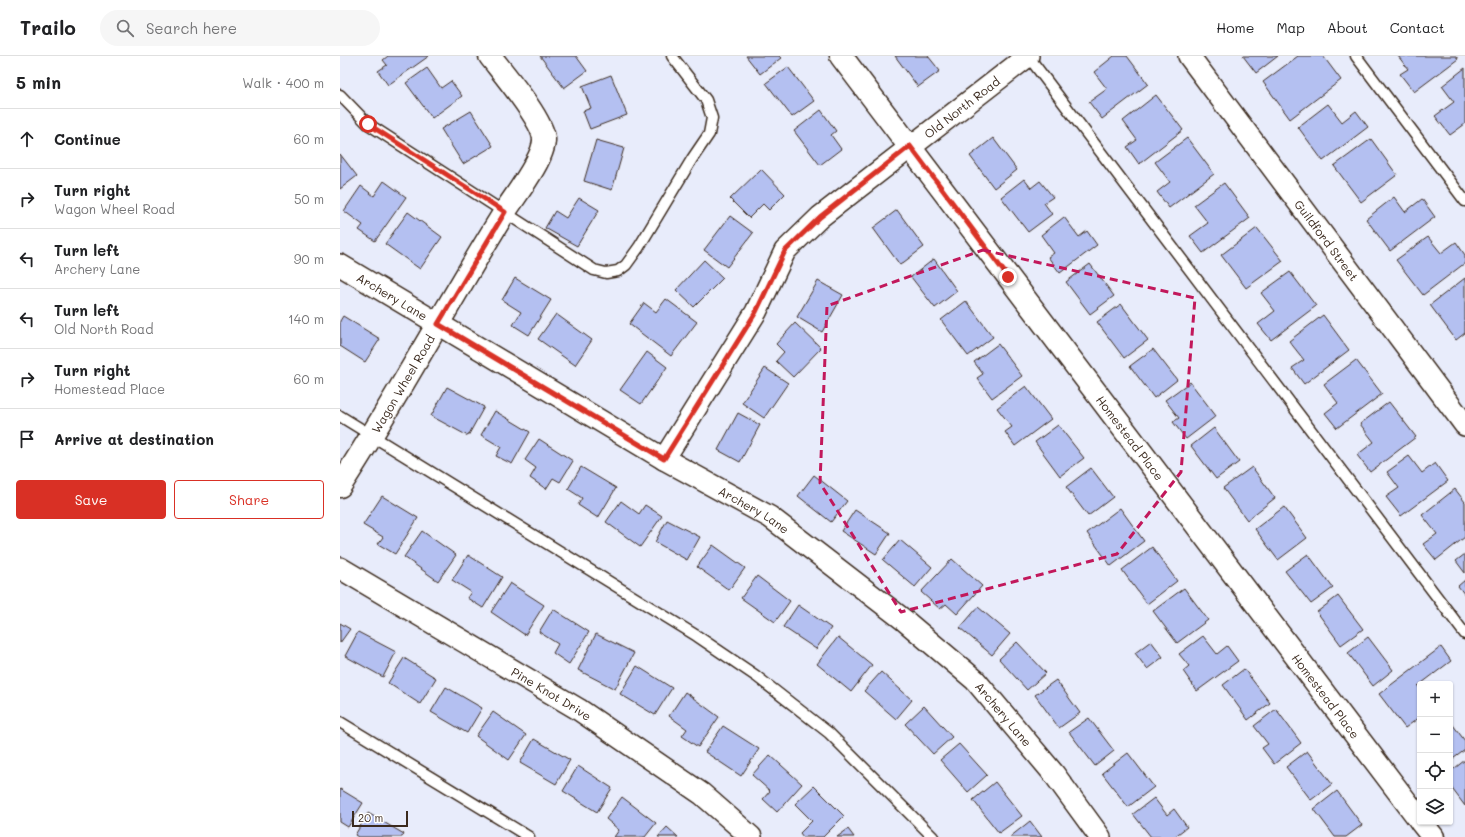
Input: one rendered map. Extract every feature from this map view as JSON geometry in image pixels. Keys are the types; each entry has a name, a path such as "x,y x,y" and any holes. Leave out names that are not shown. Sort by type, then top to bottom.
{"street":[{"name":"Wagon Wheel Road","path":"340,486 373,436 505,212 526,182 538,158 544,139 535,116 490,56"},
{"name":"Homestead Place","path":"841,56 1417,816"},
{"name":"Old North Road","path":"664,459 756,312 785,251 820,217 1028,56"},
{"name":"Guildford Street","path":"1189,56 1465,425"},
{"name":"Archery Lane","path":"340,265 664,459 770,517 904,620 974,680 1054,774 1100,837"},
{"name":"Pine Knot Drive","path":"340,568 578,709 702,794 751,837"},
{"name":"Homestead Place","path":"1424,825 1432,837"}],"lane":[{"path":"340,95 368,124 594,270 606,273 618,271 626,265 639,247 692,159 709,134 712,118 706,100 672,56"},
{"path":"1028,56 1465,634"},
{"path":"1356,56 1465,201"},
{"path":"340,416 697,636 756,676 829,733 933,837"},
{"path":"340,722 529,837"}],"highlighted area":[{"path":"983,250 1195,298 1181,472 1117,554 901,612 820,483 827,306"}],"building":[{"path":"388,56 429,56 388,85 378,71 387,65 383,60"},
{"path":"540,56 576,56 587,71 564,88"},
{"path":"746,56 779,56 781,58 760,74"},
{"path":"895,56 928,56 940,71 918,87"},
{"path":"1114,56 1127,56 1148,84 1102,119 1089,102 1107,89 1094,72"},
{"path":"1243,56 1278,56 1256,73"},
{"path":"1298,56 1323,56 1341,80 1290,119 1263,82"},
{"path":"1398,56 1456,56 1458,59 1414,92 1400,74 1408,69"},
{"path":"788,67 814,101 792,117 766,83"},
{"path":"427,68 441,88 451,81 462,96 432,118 406,83"},
{"path":"1465,68 1465,124 1450,135 1435,116 1454,102 1442,86"},
{"path":"611,75 627,115 590,129 583,111 591,108 582,86"},
{"path":"1156,95 1183,130 1139,164 1127,147 1137,140 1123,121"},
{"path":"1328,104 1342,122 1356,111 1368,127 1323,161 1298,127"},
{"path":"821,110 836,131 831,135 841,149 820,165 794,131"},
{"path":"471,111 493,146 463,164 441,129"},
{"path":"993,138 1017,170 994,188 970,156"},
{"path":"1187,138 1214,174 1169,208 1157,192 1170,182 1155,162"},
{"path":"1371,139 1397,175 1361,202 1334,166"},
{"path":"596,140 624,148 612,190 584,181"},
{"path":"340,154 357,176 340,189"},
{"path":"761,169 785,194 769,210 763,204 749,218 730,199"},
{"path":"1024,179 1031,188 1040,181 1053,197 1044,203 1052,214 1028,232 1001,197"},
{"path":"384,181 406,197 375,241 359,230 363,225 344,211 361,186 374,196"},
{"path":"1224,183 1250,218 1203,253 1190,236 1208,223 1194,205"},
{"path":"1394,197 1405,212 1422,199 1435,217 1390,251 1366,219"},
{"path":"579,198 599,210 577,246 545,228 555,211 566,218"},
{"path":"897,210 924,247 900,265 873,228"},
{"path":"408,212 442,237 420,269 385,244"},
{"path":"730,216 753,233 727,267 704,250"},
{"path":"1064,217 1079,237 1087,231 1097,245 1060,273 1048,257 1054,253 1041,235"},
{"path":"1257,228 1283,261 1246,288 1221,255"},
{"path":"1428,237 1441,253 1456,242 1465,255 1465,263 1423,295 1396,260"},
{"path":"934,259 957,291 935,308 911,277"},
{"path":"704,260 723,278 694,307 676,290"},
{"path":"1090,264 1114,296 1090,314 1066,282"},
{"path":"1290,272 1316,306 1271,340 1258,324 1275,311 1261,293"},
{"path":"515,278 551,300 529,335 513,325 521,312 502,300"},
{"path":"1465,278 1465,333 1456,340 1430,305"},
{"path":"818,281 843,295 822,332 797,317"},
{"path":"666,299 697,322 671,356 629,324 644,303 656,312"},
{"path":"966,301 993,337 968,356 941,320"},
{"path":"1121,304 1148,340 1124,358 1097,322"},
{"path":"556,314 592,340 575,365 538,339"},
{"path":"1323,315 1349,350 1304,384 1292,368 1304,360 1289,341"},
{"path":"343,316 380,339 365,362 340,346 340,321"},
{"path":"795,323 821,348 793,377 776,361 784,352 776,344"},
{"path":"998,344 1022,376 992,398 977,378 983,374 974,362"},
{"path":"1153,349 1177,380 1154,398 1130,366"},
{"path":"647,352 667,367 641,404 620,390"},
{"path":"1356,360 1382,394 1337,428 1325,413 1338,403 1324,384"},
{"path":"765,368 788,383 764,418 742,403"},
{"path":"1190,382 1216,416 1186,439 1173,422 1179,418 1165,400"},
{"path":"1026,386 1051,419 1015,446 1005,432 1012,427 997,408"},
{"path":"447,387 484,407 468,436 431,416"},
{"path":"1389,402 1416,437 1370,472 1357,455 1374,442 1360,424"},
{"path":"495,411 530,432 512,464 496,456 501,447 481,435"},
{"path":"738,413 760,425 740,462 718,450"},
{"path":"1058,425 1084,458 1060,476 1035,442"},
{"path":"1214,428 1239,462 1216,479 1191,446"},
{"path":"539,439 573,461 560,482 553,478 546,489 530,478 536,468 525,460"},
{"path":"1409,456 1422,473 1435,463 1448,481 1401,516 1386,497 1399,488 1387,472"},
{"path":"581,467 616,488 598,518 578,505 582,498 568,489"},
{"path":"1252,467 1275,498 1247,520 1223,488"},
{"path":"1091,468 1113,497 1088,516 1066,487"},
{"path":"814,475 847,501 831,522 798,496"},
{"path":"1455,489 1465,502 1465,537 1436,560 1423,544 1437,534 1422,515"},
{"path":"382,496 418,518 395,554 378,544 383,537 363,525"},
{"path":"621,501 639,514 645,505 662,516 640,547 606,522"},
{"path":"1284,507 1307,538 1278,560 1255,529"},
{"path":"1120,508 1144,541 1111,566 1087,533"},
{"path":"855,510 890,533 876,554 841,531"},
{"path":"667,520 700,537 687,560 655,542"},
{"path":"422,531 456,555 438,581 404,557"},
{"path":"900,540 932,567 915,587 883,560"},
{"path":"713,545 745,568 729,590 697,567"},
{"path":"1152,547 1177,581 1147,604 1122,570"},
{"path":"1308,554 1333,588 1311,604 1285,571"},
{"path":"1465,554 1465,573 1456,561"},
{"path":"468,555 502,577 483,608 467,598 471,592 452,580"},
{"path":"952,559 982,586 957,614 946,604 940,609 921,592"},
{"path":"757,576 790,601 775,622 741,598"},
{"path":"1465,580 1465,595 1458,586"},
{"path":"510,583 544,605 525,635 491,612"},
{"path":"1184,588 1208,620 1177,643 1153,611"},
{"path":"1338,596 1363,629 1341,645 1317,612"},
{"path":"798,605 831,628 816,649 783,627"},
{"path":"978,607 1010,634 992,655 960,628"},
{"path":"553,609 589,632 569,664 553,653 558,644 539,632"},
{"path":"340,623 350,629 340,643"},
{"path":"358,632 396,652 383,677 345,656"},
{"path":"596,634 634,653 615,689 578,670"},
{"path":"1203,636 1217,654 1227,646 1238,661 1197,691 1183,671 1189,666 1179,654"},
{"path":"838,637 872,665 851,692 817,664"},
{"path":"1368,637 1393,670 1373,686 1348,653"},
{"path":"1151,641 1163,657 1147,669 1135,653"},
{"path":"1017,642 1046,673 1027,690 999,659"},
{"path":"1441,647 1451,661 1425,681 1417,681 1417,719 1405,728 1379,694"},
{"path":"404,658 436,678 420,704 388,683"},
{"path":"637,666 672,688 655,715 620,694"},
{"path":"1244,669 1270,703 1248,720 1223,685"},
{"path":"881,672 912,700 896,719 864,691"},
{"path":"1056,680 1080,713 1059,728 1035,695"},
{"path":"446,687 482,708 467,733 431,712"},
{"path":"685,692 719,717 698,747 682,736 687,729 669,716"},
{"path":"924,706 952,737 933,754 905,724"},
{"path":"1276,709 1301,743 1274,764 1262,748 1268,744 1254,726"},
{"path":"493,712 526,735 509,760 476,736"},
{"path":"1089,718 1114,751 1095,766 1069,732"},
{"path":"1453,725 1465,741 1465,750 1453,759"},
{"path":"723,726 759,749 741,776 705,752"},
{"path":"534,739 570,760 556,784 520,763"},
{"path":"959,744 987,775 968,792 940,760"},
{"path":"1307,751 1332,784 1311,800 1286,767"},
{"path":"1128,753 1154,787 1128,807 1102,773"},
{"path":"770,755 802,784 777,812 763,799 770,791 752,775"},
{"path":"1465,760 1465,806 1453,790 1453,770"},
{"path":"578,766 612,788 597,812 563,791"},
{"path":"995,782 1022,816 999,833 973,800"},
{"path":"814,786 844,816 823,837 803,837 800,833 812,821 795,804"},
{"path":"340,789 363,803 348,827 340,822"},
{"path":"1337,791 1362,825 1346,837 1335,837 1314,809"},
{"path":"622,797 656,823 645,837 614,837 619,830 606,819"},
{"path":"1154,798 1167,815 1174,809 1187,827 1174,837 1151,837 1133,814"},
{"path":"368,813 404,834 402,837 358,837 355,835"},
{"path":"1030,821 1042,837 1010,837"},
{"path":"667,827 678,837 658,837"},
{"path":"848,829 854,837 837,837"}],"route":[{"path":"368,124 505,212 438,324 664,459 756,312 785,251 820,217 910,146 1008,277"}]}
